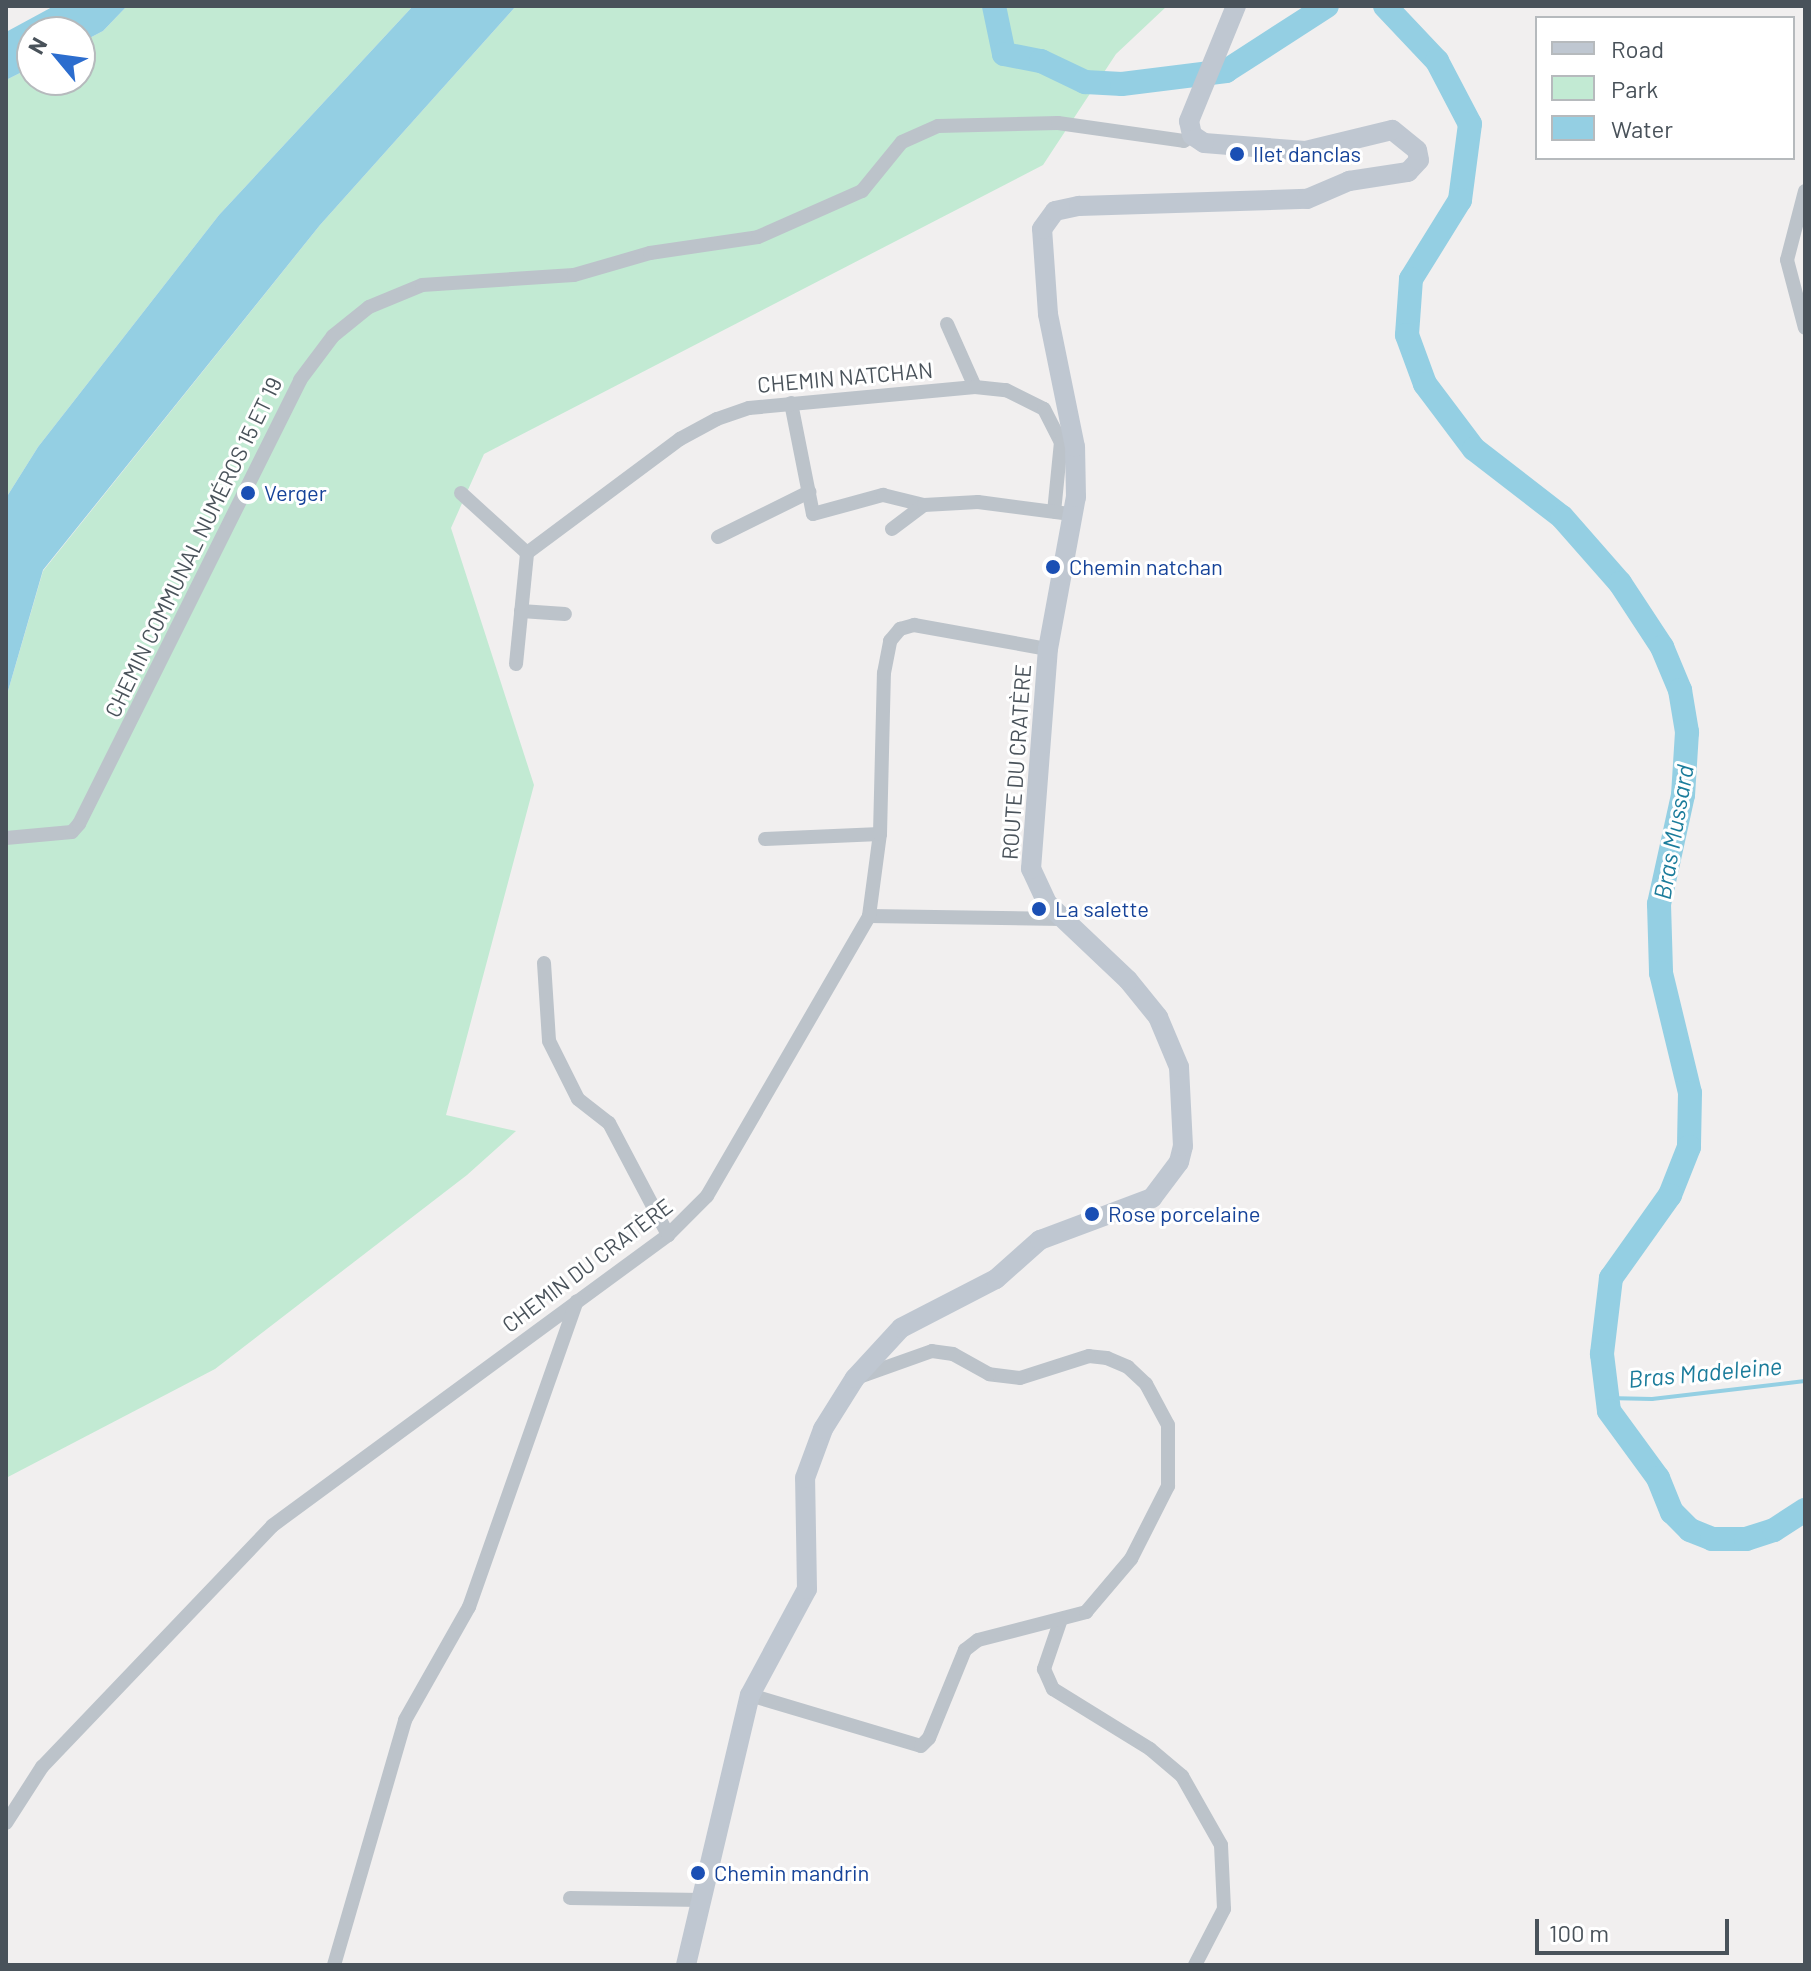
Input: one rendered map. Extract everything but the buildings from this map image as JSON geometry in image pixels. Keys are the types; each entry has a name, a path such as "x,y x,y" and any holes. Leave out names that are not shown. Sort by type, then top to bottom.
{"street":[{"path":"1192,135 1189,121 1236,6"},
{"name":"CHEMIN COMMUNAL NUMÉROS 15 ET 19","path":"6,838 72,832 300,380 333,336 369,307 422,285 574,275 650,253 758,237 862,191 902,142 938,126 1058,123 1184,141 1192,135"},
{"name":"ROUTE DU CRATÈRE","path":"686,1965 750,1695 807,1589 808,1462 855,1378 901,1328 925,1311 996,1279 1049,1235 1152,1198 1179,1162 1183,1146 1179,1067 1170,1041 1128,980 1062,919 1038,891 1031,869 1048,649 1075,447 1043,272 1041,242 1047,218 1079,206 1289,202 1359,178 1408,172 1419,160 1417,150 1392,130 1305,151 1204,143 1192,135"},
{"path":"1805,191 1787,260 1805,328"},
{"path":"947,324 975,387"},
{"name":"CHEMIN NATCHAN","path":"527,553 680,439 749,408 975,387 1006,390 1044,409 1061,442 1064,514"},
{"path":"791,403 813,514 883,495 924,505 978,502 1064,514"},
{"path":"718,537 809,492"},
{"path":"461,493 527,553 516,664"},
{"path":"892,529 924,505"},
{"path":"521,611 565,614"},
{"name":"CHEMIN DU CRATÈRE","path":"6,1823 42,1767 272,1526 668,1235 707,1196 869,916 880,834 884,673 890,641 900,629 914,625 1048,649"},
{"path":"765,839 880,834"},
{"path":"869,916 1062,919"},
{"path":"544,963 549,1041 578,1099 609,1123 668,1235"},
{"path":"334,1965 405,1720 469,1607 577,1301"},
{"path":"750,1695 908,1746 921,1746 929,1738 965,1650 978,1640 1060,1622 1086,1612 1107,1592 1157,1515 1168,1486 1168,1425 1146,1384 1128,1367 1107,1358 1089,1356 1020,1378 989,1374 953,1354 932,1351 855,1378"},
{"path":"1060,1622 1044,1669 1053,1689 1150,1749 1182,1776 1221,1845 1224,1909 1195,1965"},
{"path":"570,1898 702,1900"}],"green space":[{"path":"127,6 413,6 219,215 38,447 6,498 6,80 16,75 16,96 96,96 96,35"},
{"path":"516,6 1167,6 1116,54 1043,165 484,454 451,528 534,785 446,1115 516,1131 467,1175 215,1369 6,1478 6,698 43,571 320,225"}],"water":[{"path":"54,6 127,6 96,35 96,16 36,16"},
{"path":"413,6 516,6 320,225 43,570 6,698 6,498 38,447 219,215"},
{"path":"16,27 16,75 6,80 6,32"}],"waterway":[{"name":"Bras Mussard","path":"994,6 1004,54 1041,61 1085,82 1122,84 1226,71 1327,6"},
{"name":"Bras Mussard","path":"1385,6 1437,61 1470,124 1460,200 1411,279 1407,335 1425,384 1474,449 1562,517 1620,583 1662,647 1680,690 1687,732 1683,795 1659,904 1661,973 1690,1093 1689,1147 1670,1195 1611,1278 1602,1354 1609,1411 1658,1478 1672,1512 1690,1530 1712,1539 1746,1539 1774,1530 1805,1510"},
{"name":"Bras Madeleine","path":"1607,1398 1652,1399 1805,1381"}],"place":[{"name":"Ilet danclas","path":"1237,154"},
{"name":"Verger","path":"248,493"},
{"name":"Chemin natchan","path":"1053,567"},
{"name":"La salette","path":"1039,909"},
{"name":"Rose porcelaine","path":"1092,1214"},
{"name":"Chemin mandrin","path":"698,1873"}]}
